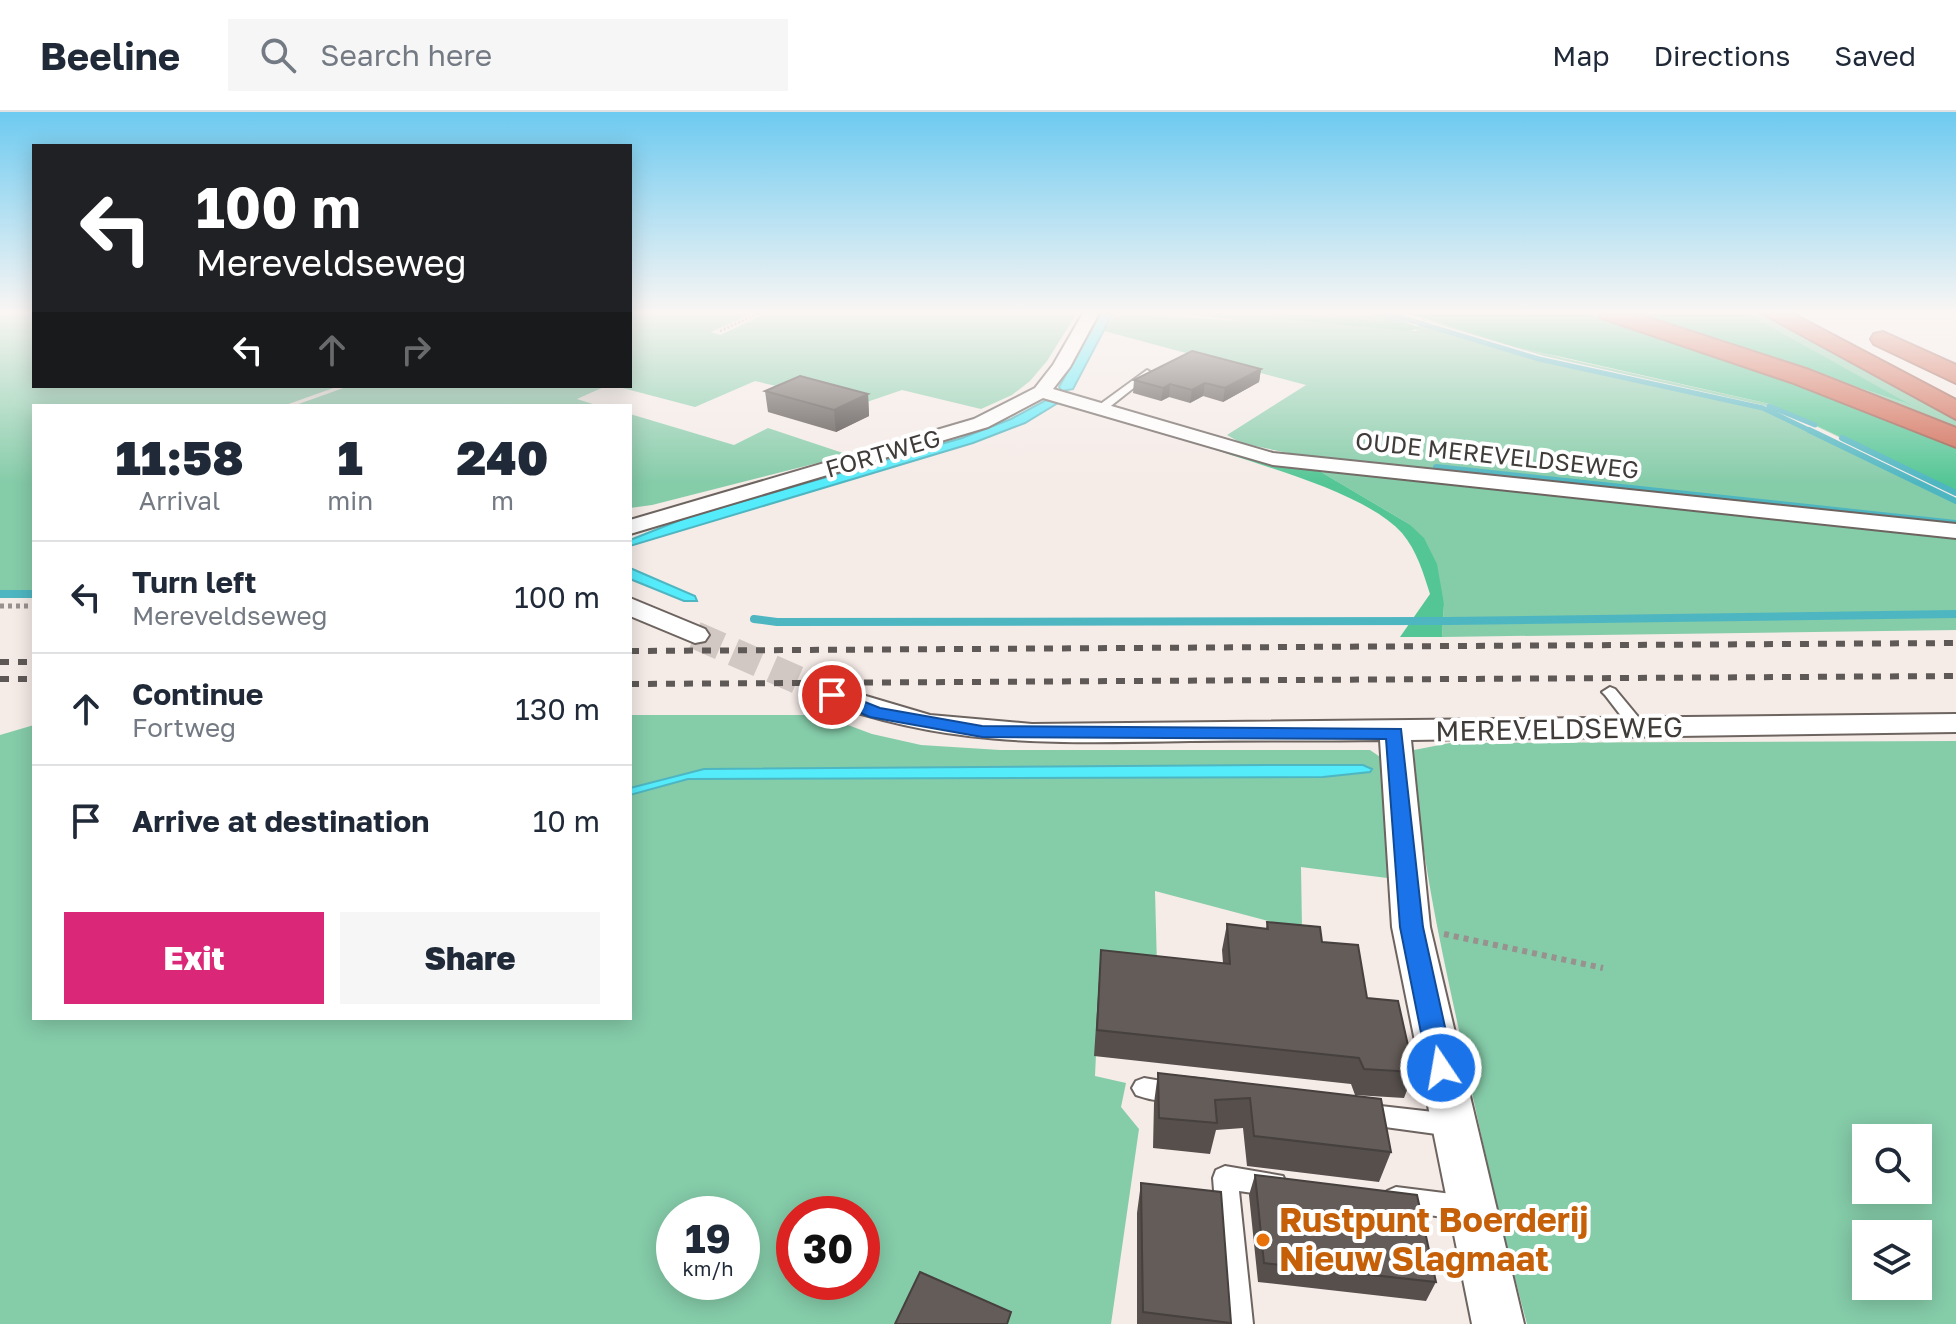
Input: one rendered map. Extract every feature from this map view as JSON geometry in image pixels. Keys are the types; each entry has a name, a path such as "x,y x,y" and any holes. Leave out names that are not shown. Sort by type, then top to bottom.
{"highway":[{"path":"1781,370 1956,438"},
{"path":"1879,370 1956,411"},
{"path":"1912,370 1956,392"}],"street":[{"name":"FORTWEG","path":"632,526 950,435 992,418 1041,392 1059,370"},
{"name":"OUDE MEREVELDSEWEG","path":"1041,392 1103,407 1214,447 1273,459 1956,531"},
{"path":"632,607 695,635"},
{"name":"MEREVELDSEWEG","path":"832,695 876,713 982,732 1395,733 1956,723"},
{"path":"1395,733 1411,927 1470,1208 1498,1324"}],"lane":[{"path":"1103,407 1147,373"},
{"path":"1610,692 1638,727"},
{"path":"1144,1088 1206,1095"},
{"path":"1345,1112 1453,1125"},
{"path":"1239,1324 1225,1178 1301,1187"},
{"path":"1378,1197 1470,1208"}],"path":[{"path":"0,606 32,606"},
{"path":"1411,927 1603,968"}],"green space":[{"path":"0,370 32,370 32,388 333,388 289,404 32,404 32,594 0,594"},
{"path":"632,370 1040,370 1012,395 981,409 902,390 858,405 755,381 695,407 623,388 632,388"},
{"path":"1248,370 1587,370 1763,408 1956,501 1956,523 1293,454 1241,443 1227,435 1306,385"},
{"path":"1604,370 1770,404 1956,493 1780,409"},
{"path":"1617,370 1758,370 1786,379 1956,448 1956,491 1770,404"},
{"path":"1777,370 1805,370 1908,404 1847,370 1869,370 1956,416 1956,433"},
{"path":"1805,370 1848,370 1911,405"},
{"path":"343,388 602,388 577,399 593,404 299,404"},
{"path":"632,415 734,445 768,428 849,455 632,508"},
{"path":"1196,443 1259,459 1311,466 1409,524 1424,538 1437,564 1444,604 1442,637 1400,637 1430,594 1412,547 1402,533 1384,518 1334,491"},
{"path":"1311,466 1956,535 1956,630 1442,637 1444,604 1409,524"},
{"path":"632,715 821,715 872,734 921,745 1000,750 1370,750 1386,761 1395,879 1301,867 1302,930 1155,891 1157,967 1100,965 1095,1076 1126,1083 1121,1107 1139,1129 1111,1324 0,1324 0,735 32,726 32,1020 632,1020 632,794 688,779 906,777 906,768 704,769 632,787"},
{"path":"1956,741 1956,1324 1527,1324 1473,1097 1436,920 1424,853 1414,750 1450,743"}],"water":[{"path":"1069,370 1083,370 1073,389 1062,391 1059,387"},
{"path":"1046,400 1058,403 1025,423 973,443 632,545 632,539 688,517 962,438 1011,419"},
{"path":"632,569 695,596 697,601 684,601 632,580"},
{"path":"1363,765 1372,769 1370,772 1323,777 688,779 632,794 632,787 704,769"}],"building":[{"path":"1155,370 1260,370 1225,388 1205,383 1192,390 1170,384 1163,388 1134,380"},
{"path":"800,376 868,394 834,410 765,391"},
{"path":"1267,922 1320,927 1322,942 1358,945 1367,998 1398,1001 1414,1072 1364,1069 1359,1058 1097,1030 1101,950 1230,964 1227,924 1268,929"},
{"path":"1158,1073 1381,1099 1391,1152 1254,1136 1250,1098 1215,1100 1217,1123 1159,1118"},
{"path":"1255,1175 1417,1195 1436,1282 1264,1263"},
{"path":"1141,1183 1221,1192 1231,1323 1143,1312"},
{"path":"920,1272 1011,1312 1007,1324 895,1324"}],"waterway":[{"path":"1587,370 1763,408 1813,432"},
{"path":"1769,406 1815,425"},
{"path":"1809,430 1956,501"},
{"path":"1842,438 1956,493"},
{"path":"1622,489 1436,467 1956,523"},
{"path":"0,594 32,594"},
{"path":"754,619 777,622 1448,621 1956,614"}],"tunnel":[{"path":"695,635 832,695"}],"railway":[{"path":"632,651 1956,643"},
{"path":"0,662 32,662"},
{"path":"632,684 1956,676"},
{"path":"0,679 32,679"}],"place":[{"name":"Rustpunt Boerderij Nieuw Slagmaat","path":"1263,1240"}],"route":[{"path":"832,695 876,713 982,732 1395,733 1411,927 1441,1068"}]}
